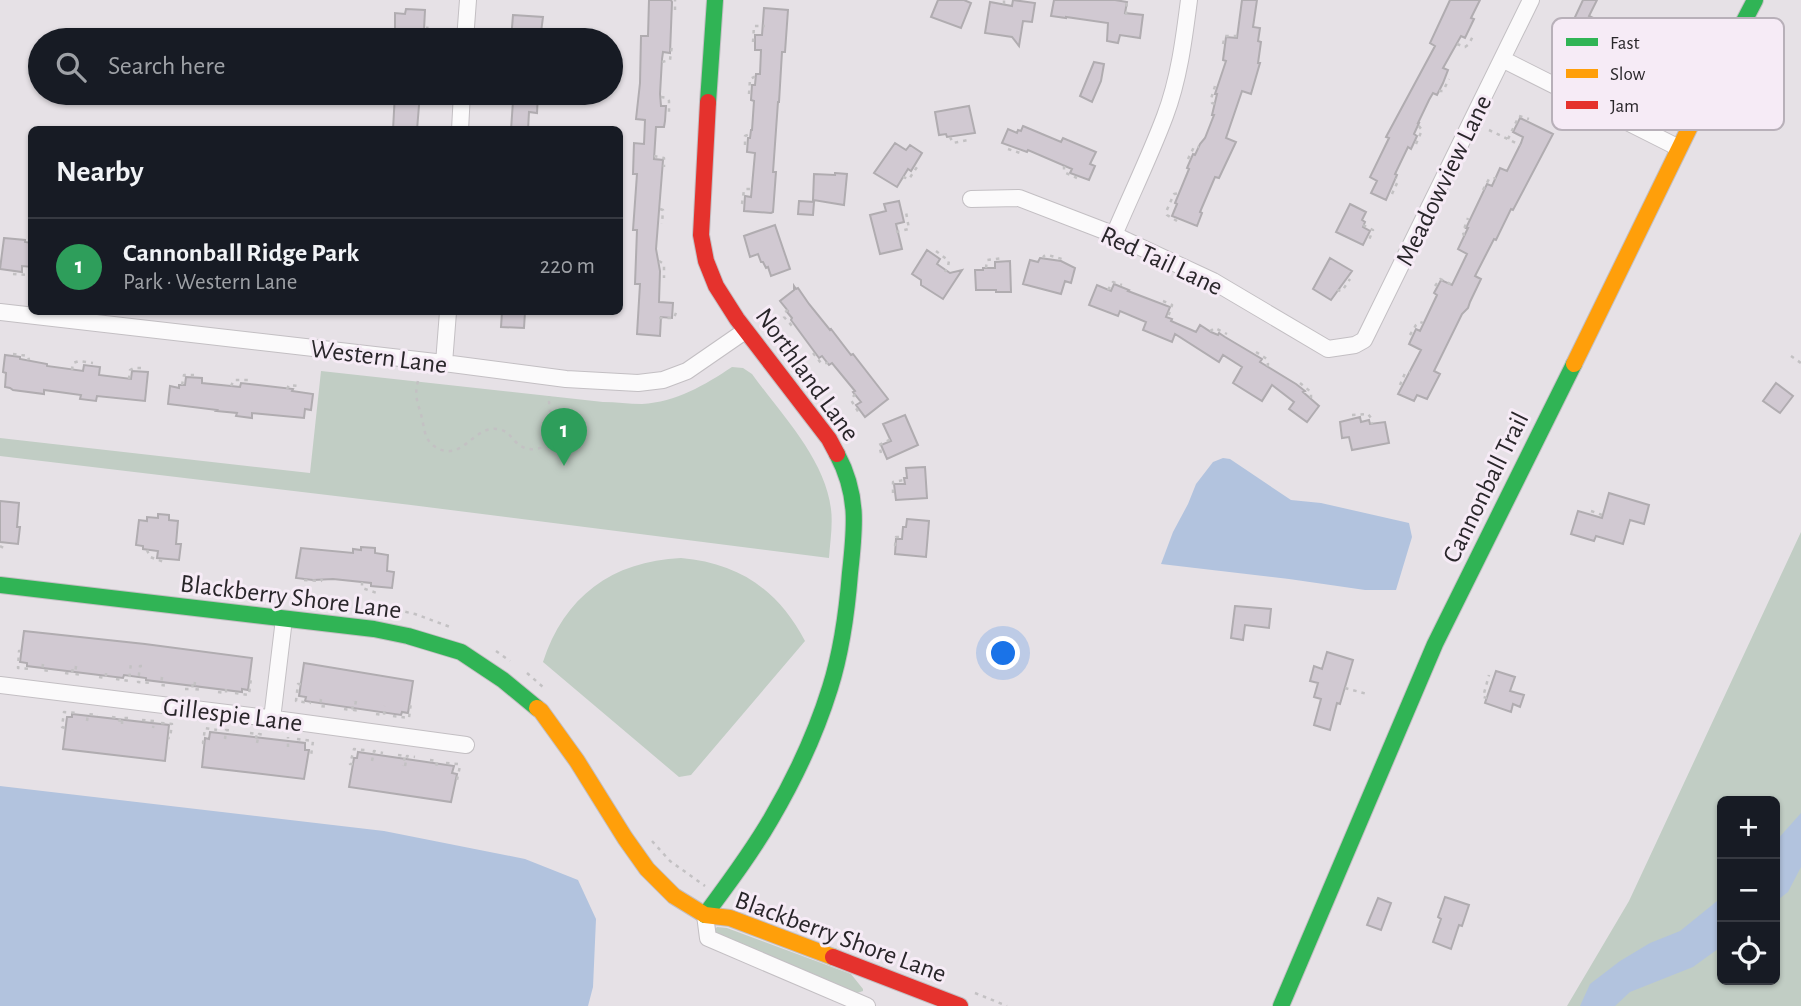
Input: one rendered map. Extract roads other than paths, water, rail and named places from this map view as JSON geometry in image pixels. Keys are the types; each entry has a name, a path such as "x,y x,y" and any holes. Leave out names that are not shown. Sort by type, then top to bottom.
{"street":[{"path":"466,28 468,0"},
{"name":"Northland Lane","path":"705,915 771,819 802,759 830,687 846,618 855,523 851,485 829,439 745,331 716,286 706,261 701,235 702,201 715,0"},
{"path":"1114,235 1166,115 1179,65 1189,0"},
{"name":"Meadowview Lane","path":"1343,348 1364,340 1531,0"},
{"name":"Cannonball Trail","path":"1746,18 1755,0"},
{"path":"1502,59 1552,84"},
{"path":"460,126 461,105"},
{"path":"1643,130 1679,148"},
{"name":"Cannonball Trail","path":"1281,1006 1436,644 1688,130"},
{"name":"Red Tail Lane","path":"971,199 1019,198 1114,235 1213,281 1328,349 1343,348"},
{"name":"Western Lane","path":"0,312 566,379 638,383 663,380 687,371 745,331"},
{"path":"444,363 448,315"},
{"name":"Blackberry Shore Lane","path":"0,585 374,629 461,652 503,680 541,711 647,869 674,896 705,915 730,918 960,1006"},
{"path":"272,719 284,618"},
{"name":"Gillespie Lane","path":"0,685 466,746"},
{"name":"Blackberry Shore Lane","path":"705,915 708,937 867,1006"}],"water":[{"path":"1223,458 1230,459 1291,500 1321,503 1409,523 1412,537 1396,590 1365,590 1161,564 1196,484 1213,462"},
{"path":"0,786 384,831 525,859 578,880 596,919 593,987 588,1006 0,1006"},
{"path":"1801,813 1801,867 1788,892 1780,898 1780,859 1780,836"},
{"path":"1717,901 1717,950 1693,967 1630,992 1615,1006 1580,1006 1590,984 1620,961 1650,943 1680,931"}],"place":[{"name":"Cannonball Ridge Park","path":"564,466"}]}
